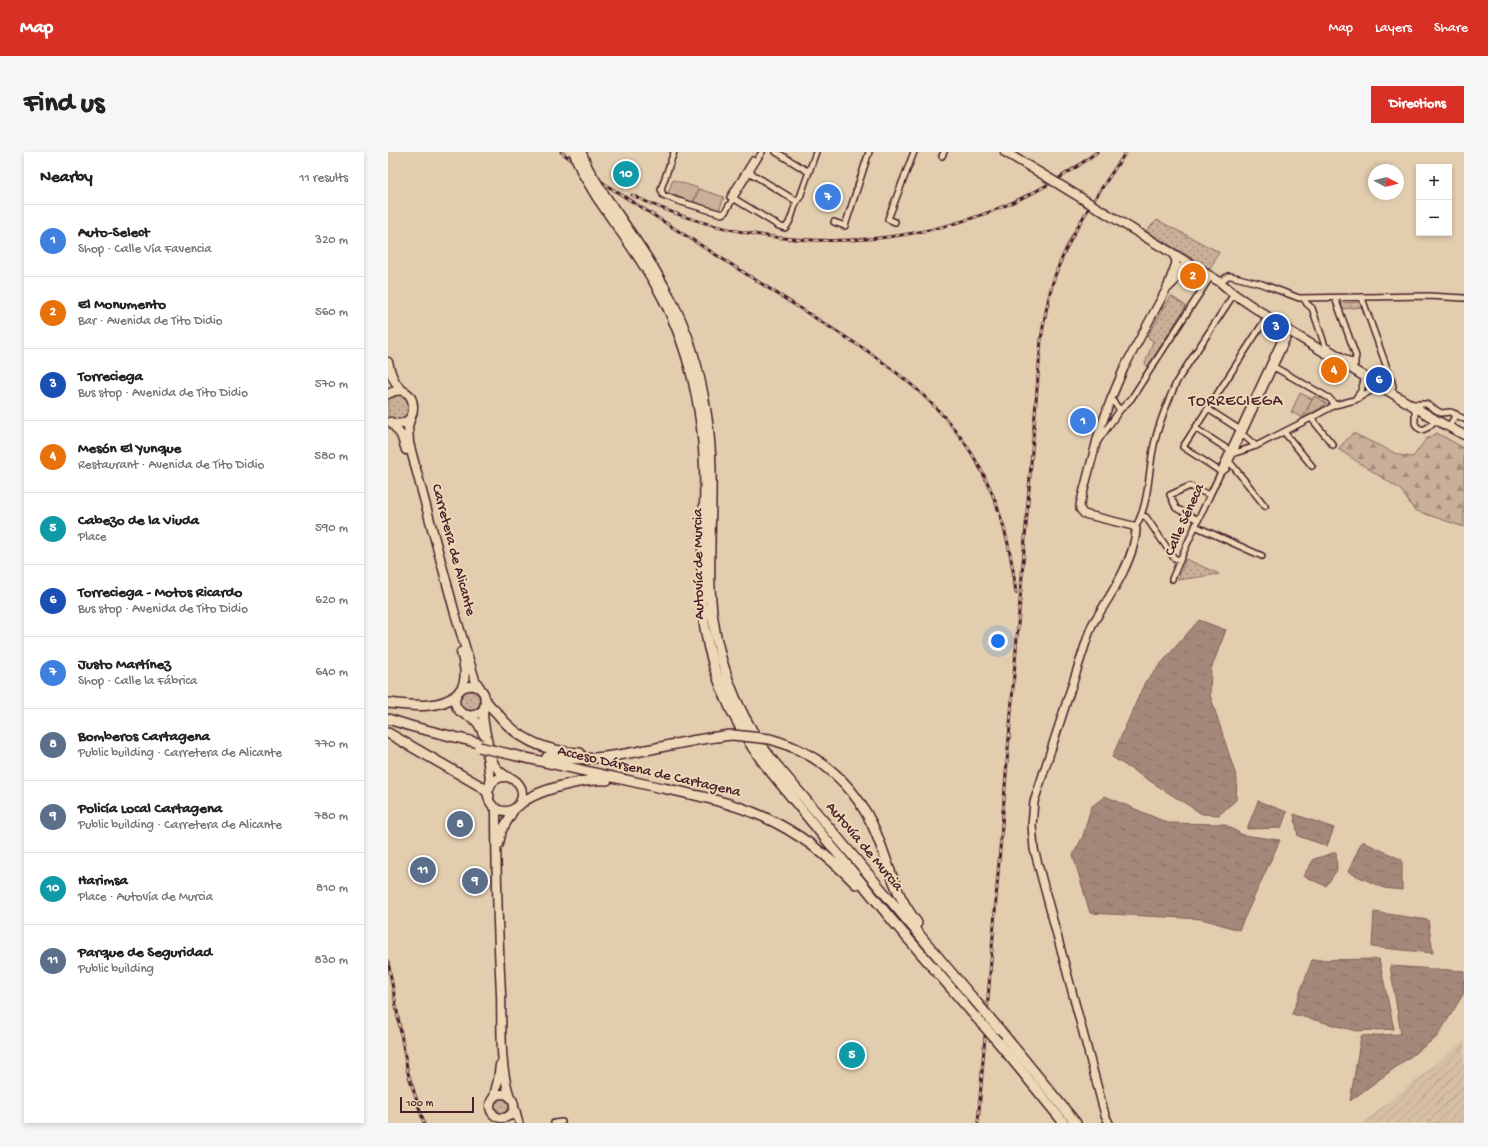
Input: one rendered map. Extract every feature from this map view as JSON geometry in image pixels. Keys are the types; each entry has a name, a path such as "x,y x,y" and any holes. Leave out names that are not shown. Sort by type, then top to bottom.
{"highway":[{"name":"Autovía de Murcia","path":"574,152 579,166 593,191 630,244 659,292 669,312 685,354 698,404 704,447 707,540 711,599 716,637 728,679 744,717 769,756 933,950 1076,1123"},
{"name":"Autovía de Murcia","path":"581,152 598,187 636,240 669,295 692,352 703,395 710,438 712,471 702,592 705,626 713,663 734,715 750,744 762,761 892,920 998,1042 1064,1123"},
{"path":"388,703 429,705 448,701 458,692"},
{"path":"484,699 517,734 541,747 560,752 588,754 616,752 686,742"},
{"name":"Acceso Dársena de Cartagena","path":"388,719 479,745"},
{"name":"Acceso Dársena de Cartagena","path":"388,724 495,748 548,757 586,759 615,756 715,736 733,735 770,739 781,742 809,755 838,776 853,792 872,825 903,901 933,950"},
{"path":"388,733 482,787 489,793"},
{"name":"Acceso Dársena de Cartagena","path":"495,748 733,805 764,817 790,830 829,857 886,916 892,920"},
{"path":"516,807 536,794 586,780 596,779 615,781 676,791"}],"main road":[{"path":"1004,152 1171,252 1180,263 1191,265 1211,276 1267,317 1354,366 1365,377 1376,384 1464,435"},
{"path":"1109,1123 1103,1107 1034,849 1032,825 1034,802 1089,633 1092,625 1127,565 1135,537 1135,528 1132,526 1084,514 1080,509 1095,446 1111,399 1124,368 1168,288 1174,282 1180,263"},
{"path":"388,362 394,381 405,392"},
{"path":"388,394 397,390 405,392"},
{"name":"Carretera de Alicante","path":"405,392 411,397 414,404 408,426 409,443 454,610 475,680 484,699 484,717 493,762 500,771 512,779"},
{"path":"389,421 398,424 403,423 408,420 412,414"},
{"name":"Carretera de Alicante","path":"389,421 399,431 403,440 462,658 464,677 458,692"},
{"path":"465,715 476,715 482,710 484,699 477,687 466,686 458,692 455,700 457,707 459,711 465,715 476,722 481,730 490,774 489,793 491,803 496,808 505,811 516,807"},
{"path":"489,793 492,783 505,777 518,783 522,791 521,799 502,830 496,872"},
{"path":"496,808 496,872 502,1039 505,1081 512,1101 512,1112 507,1118 496,1119 489,1106 494,1096 498,1080 502,1039"},
{"path":"494,1096 502,1094 512,1101"}],"street":[{"path":"674,152 661,192 666,197 724,214 762,152"},
{"path":"718,213 722,211 758,152"},
{"path":"776,152 809,172"},
{"path":"734,198 781,227 787,227 791,220 796,200 800,197 816,152"},
{"path":"834,222 845,226 869,152"},
{"path":"895,222 888,219 914,152"},
{"path":"749,172 796,200"},
{"path":"1095,446 1120,410 1131,399 1211,276"},
{"path":"1220,282 1228,276 1231,276 1262,284 1296,298 1304,299 1428,296 1464,298"},
{"path":"1135,528 1149,481 1156,438 1171,394 1177,381 1234,294"},
{"path":"1304,299 1312,308 1325,346 1354,366 1356,356 1335,298"},
{"path":"1362,298 1392,382 1393,387 1390,392"},
{"path":"1221,472 1183,448 1267,317"},
{"name":"Calle Séneca","path":"1172,580 1222,467 1274,367 1288,330"},
{"name":"Calle Séneca","path":"1241,432 1288,330"},
{"path":"1274,367 1329,398 1335,405"},
{"path":"1355,400 1361,391 1365,377"},
{"path":"1195,428 1231,452 1256,446 1335,405 1355,400 1372,390 1376,384"},
{"path":"1111,399 1120,410"},
{"path":"1436,420 1427,428 1422,430 1417,427 1412,405 1426,404 1441,413 1451,412 1464,419"},
{"path":"1208,409 1241,432 1256,446"},
{"path":"1449,427 1456,414"},
{"path":"1312,418 1333,445"},
{"path":"1284,432 1312,466"},
{"name":"Calle Séneca","path":"1221,472 1226,469 1230,461 1231,452"},
{"path":"1230,461 1264,506"},
{"path":"1198,520 1176,508 1170,495 1190,486 1209,495"},
{"path":"1140,515 1146,517 1174,558 1180,560"},
{"path":"1195,526 1262,556"},
{"path":"512,1101 518,1110 519,1123"},
{"path":"507,1118 516,1118 519,1123"},
{"path":"554,1123 562,1122"}],"shaded area":[{"path":"1464,1041 1464,1123 1363,1123"}],"green space":[{"path":"673,180 698,188 693,202 668,193"},
{"path":"699,189 724,197 719,211 694,202"},
{"path":"1157,220 1219,252 1210,269 1146,231"},
{"path":"1171,296 1186,306 1148,366 1145,364 1153,341 1147,337"},
{"path":"1361,302 1362,307 1343,309 1341,303"},
{"path":"392,392 411,397 407,420 388,420 388,394"},
{"path":"1300,393 1312,399 1303,418 1291,412"},
{"path":"1314,396 1326,403 1324,406 1303,418"},
{"path":"1353,433 1399,455 1413,457 1426,439 1437,433 1464,448 1464,527 1414,510 1401,490 1338,449"},
{"path":"1186,559 1219,574 1178,580"},
{"path":"466,691 474,691 480,697 480,705 474,711 466,711 460,705 460,697"},
{"path":"498,1098 504,1098 509,1103 507,1112 504,1114 498,1114 493,1109 493,1103"}],"water":[{"path":"1199,620 1226,630 1211,669 1210,695 1237,779 1236,800 1219,815 1202,814 1112,757 1145,682"},
{"path":"1105,796 1168,823 1224,824 1243,835 1280,840 1239,930 1202,919 1090,913 1073,855 1083,836 1091,807"},
{"path":"1258,801 1287,812 1281,828 1247,829"},
{"path":"1294,814 1334,828 1327,846 1298,836"},
{"path":"1362,841 1402,860 1402,890 1384,888 1348,872"},
{"path":"1336,852 1337,870 1326,886 1303,876 1314,859"},
{"path":"1374,912 1428,920 1433,953 1372,947"},
{"path":"1379,959 1394,1029 1356,1031 1292,1014 1312,960"},
{"path":"1390,966 1464,971 1464,993 1437,1037 1350,1101 1361,1036 1401,1034"}],"railway":[{"path":"561,152 606,185 869,352 906,380 926,398 963,440 989,487 1007,538 1016,593"},
{"path":"632,195 689,218 748,233 809,240 870,239 931,229 990,212 1045,186 1097,152"},
{"path":"978,1123 1041,339 1052,285 1066,249 1084,216 1126,152"},
{"path":"388,961 408,1073 424,1123"}],"place":[{"name":"Harimsa","path":"626,174"},
{"name":"Justo Martínez","path":"828,197"},
{"name":"El Monumento","path":"1193,276"},
{"name":"Torreciega","path":"1276,327"},
{"name":"Mesón El Yunque","path":"1334,370"},
{"name":"Torreciega - Motos Ricardo","path":"1379,380"},
{"name":"Auto-Select","path":"1083,421"},
{"name":"Bomberos Cartagena","path":"460,824"},
{"name":"Parque de Seguridad","path":"423,870"},
{"name":"Policía Local Cartagena","path":"475,881"},
{"name":"Cabezo de la Viuda","path":"852,1055"}],"district":[{"name":"TORRECIEGA","path":"1236,402"}]}
